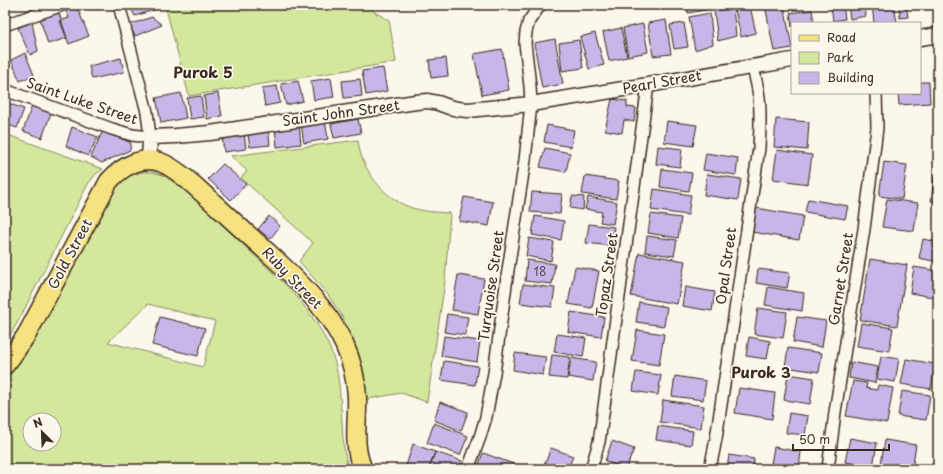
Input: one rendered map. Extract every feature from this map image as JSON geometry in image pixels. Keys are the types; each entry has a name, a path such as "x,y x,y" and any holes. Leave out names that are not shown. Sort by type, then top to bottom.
{"main road":[{"name":"Gold Street","path":"5,365 27,334 109,181 126,167 136,162 149,161"},
{"name":"Ruby Street","path":"149,161 159,162 168,166 190,182 290,273 323,309 335,327 351,361 357,397 357,450 363,469"}],"street":[{"path":"6,22 63,5"},
{"path":"119,5 147,112 150,137 149,161"},
{"name":"Turquoise Street","path":"468,469 486,417 494,373 525,160 531,104 525,43 526,32 529,21 540,5"},
{"path":"921,38 938,35"},
{"name":"Pearl Street","path":"531,104 791,60"},
{"name":"Opal Street","path":"710,469 717,431 760,136 761,113 753,67"},
{"name":"Topaz Street","path":"590,469 599,442 648,85"},
{"name":"Saint Luke Street","path":"5,90 112,129 132,135 150,137"},
{"name":"Garnet Street","path":"828,469 835,412 864,229 875,144 877,128 876,94"},
{"name":"Saint John Street","path":"150,137 162,138 196,134 416,102 428,101 449,107 468,110 531,104"}],"green space":[{"path":"165,5 366,5 376,13 389,20 396,62 189,96"},
{"path":"5,134 103,169 96,174 88,184 21,316 5,341"},
{"path":"358,140 360,153 368,171 385,192 392,198 407,206 418,209 450,213 445,281 427,402 401,393 363,400 360,362 342,316 328,295 299,261 313,243 241,178 247,171 231,156"},
{"path":"142,172 153,172 163,175 175,183 207,210 287,286 302,303 322,332 335,363 339,386 344,447 349,469 5,469 5,376 13,368 31,342 114,190 121,182 130,176","holes":["148,304 215,321 203,367 108,342"]}],"building":[{"path":"129,5 155,5 157,9 135,16"},
{"path":"687,5 734,5 688,13"},
{"path":"765,5 784,5 791,48 774,51"},
{"path":"831,5 843,5 845,19 833,21"},
{"path":"848,5 865,5 866,16 850,19"},
{"path":"872,5 894,5 897,22 874,22"},
{"path":"899,5 906,5 908,17 900,18"},
{"path":"750,6 756,33 741,37 735,9"},
{"path":"77,7 89,36 69,44 60,21 69,18 66,11"},
{"path":"733,8 736,36 718,41 714,11"},
{"path":"58,10 67,38 48,44 39,16"},
{"path":"812,10 814,22 791,22 790,13"},
{"path":"710,13 713,44 695,50 689,17"},
{"path":"152,17 162,25 135,36 129,25"},
{"path":"666,20 671,54 653,56 648,23"},
{"path":"32,22 38,51 30,55 18,28"},
{"path":"684,23 688,47 674,49 670,25"},
{"path":"643,24 648,52 628,56 623,28"},
{"path":"621,28 627,57 609,61 603,32"},
{"path":"595,33 604,65 589,69 580,37"},
{"path":"555,39 563,84 542,88 534,43"},
{"path":"579,40 583,68 562,71 559,43"},
{"path":"502,49 509,90 482,95 474,54"},
{"path":"25,53 34,75 20,81 11,60"},
{"path":"121,58 124,72 92,79 89,66"},
{"path":"446,58 448,76 431,78 429,60"},
{"path":"383,68 387,91 366,95 362,71"},
{"path":"331,78 334,97 314,100 311,81"},
{"path":"360,79 362,96 344,98 342,81"},
{"path":"298,81 303,101 286,105 281,84"},
{"path":"921,82 929,82 930,103 899,105 898,94 921,94"},
{"path":"277,86 280,103 265,106 262,88"},
{"path":"181,93 186,118 161,123 156,98"},
{"path":"218,93 222,116 207,119 204,96"},
{"path":"201,96 204,117 190,119 187,98"},
{"path":"612,99 627,101 627,107 636,108 634,122 624,120 622,133 605,130"},
{"path":"7,103 24,109 17,128 5,124 5,108"},
{"path":"33,103 52,110 42,138 23,131"},
{"path":"358,119 361,133 334,138 331,124"},
{"path":"776,119 809,122 807,150 774,147"},
{"path":"325,120 328,139 304,143 301,124"},
{"path":"667,121 697,125 693,146 664,142"},
{"path":"299,124 301,144 277,147 275,127"},
{"path":"547,125 574,130 571,147 544,142"},
{"path":"268,126 270,145 250,147 247,129"},
{"path":"72,127 98,137 88,156 66,146"},
{"path":"103,130 131,143 130,150 102,163 91,157"},
{"path":"244,133 246,149 224,152 222,136"},
{"path":"658,146 682,149 680,167 656,164"},
{"path":"545,148 570,153 566,172 540,167"},
{"path":"777,150 812,155 808,184 773,179"},
{"path":"706,153 738,158 736,175 703,170"},
{"path":"884,162 907,165 902,199 879,196"},
{"path":"223,164 246,184 231,200 208,179"},
{"path":"662,169 692,173 689,191 660,187"},
{"path":"707,174 741,179 738,200 704,195"},
{"path":"585,176 619,181 616,199 582,194"},
{"path":"934,176 938,177 938,202 931,201"},
{"path":"654,189 691,195 688,215 651,210"},
{"path":"532,192 562,194 560,214 530,212"},
{"path":"572,196 584,197 583,210 570,208"},
{"path":"464,197 493,202 489,226 459,221"},
{"path":"588,197 617,202 613,224 600,222 602,212 585,209"},
{"path":"808,199 848,206 845,219 805,212"},
{"path":"887,199 918,203 914,231 882,227"},
{"path":"756,208 803,216 799,240 752,232"},
{"path":"651,214 681,218 678,238 648,233"},
{"path":"269,216 280,226 270,239 258,229"},
{"path":"535,216 564,221 561,240 532,235"},
{"path":"589,224 614,227 611,246 586,243"},
{"path":"647,236 677,240 674,256 645,252"},
{"path":"529,238 554,242 551,261 526,256"},
{"path":"923,239 938,242 938,262 919,258"},
{"path":"639,253 685,261 677,304 631,296"},
{"path":"870,259 907,265 897,326 860,320"},
{"path":"527,260 555,264 552,284 525,281"},
{"path":"575,267 599,271 592,308 568,304"},
{"path":"914,267 938,271 938,298 910,293"},
{"path":"758,269 790,273 787,288 756,283"},
{"path":"458,275 484,279 478,314 452,310"},
{"path":"523,284 555,288 552,307 520,303"},
{"path":"685,287 715,292 712,311 682,306"},
{"path":"768,287 804,293 802,311 765,305"},
{"path":"639,302 667,307 664,326 636,322"},
{"path":"758,308 787,312 783,338 754,334"},
{"path":"571,312 604,317 601,337 568,332"},
{"path":"447,314 468,317 465,335 444,332"},
{"path":"160,317 205,328 198,356 152,345"},
{"path":"797,317 826,321 822,347 793,342"},
{"path":"861,323 893,328 889,351 857,346"},
{"path":"637,330 664,334 659,365 632,361"},
{"path":"557,334 586,338 583,357 554,352"},
{"path":"444,336 480,341 477,362 441,356"},
{"path":"749,337 770,341 767,359 746,356"},
{"path":"788,348 822,353 819,372 785,367"},
{"path":"515,353 546,357 543,375 513,370"},
{"path":"552,355 570,357 567,379 549,377"},
{"path":"881,356 899,359 895,382 877,379"},
{"path":"571,358 596,362 593,381 568,377"},
{"path":"906,359 935,364 931,389 901,384"},
{"path":"444,361 478,366 475,385 441,380"},
{"path":"851,362 878,367 875,383 849,378"},
{"path":"636,372 661,375 658,395 633,391"},
{"path":"788,374 814,378 810,404 784,400"},
{"path":"675,376 706,381 703,400 672,396"},
{"path":"853,381 867,383 866,388 877,390 878,385 893,388 887,423 846,416"},
{"path":"739,388 775,393 772,419 735,413"},
{"path":"902,391 930,395 926,420 898,416"},
{"path":"663,400 704,406 701,428 660,422"},
{"path":"440,402 468,412 461,431 434,420"},
{"path":"789,413 808,416 805,435 786,433"},
{"path":"434,423 468,436 460,455 427,443"},
{"path":"658,426 693,431 691,445 656,440"},
{"path":"850,438 877,443 873,467 845,462"},
{"path":"885,440 916,445 912,469 880,469"},
{"path":"612,441 634,449 626,469 605,461"},
{"path":"413,444 435,452 429,469 405,469"},
{"path":"774,447 801,452 799,468 771,464"},
{"path":"551,448 573,456 568,469 543,469"},
{"path":"435,452 462,461 459,469 429,469"},
{"path":"483,453 522,467 522,469 477,469"},
{"path":"729,455 754,459 753,469 727,469"},
{"path":"774,464 789,469 772,469"},
{"path":"841,464 863,469 840,469"}],"district":[{"name":"Purok 5","path":"203,73"},
{"name":"Purok 3","path":"761,373"}]}
